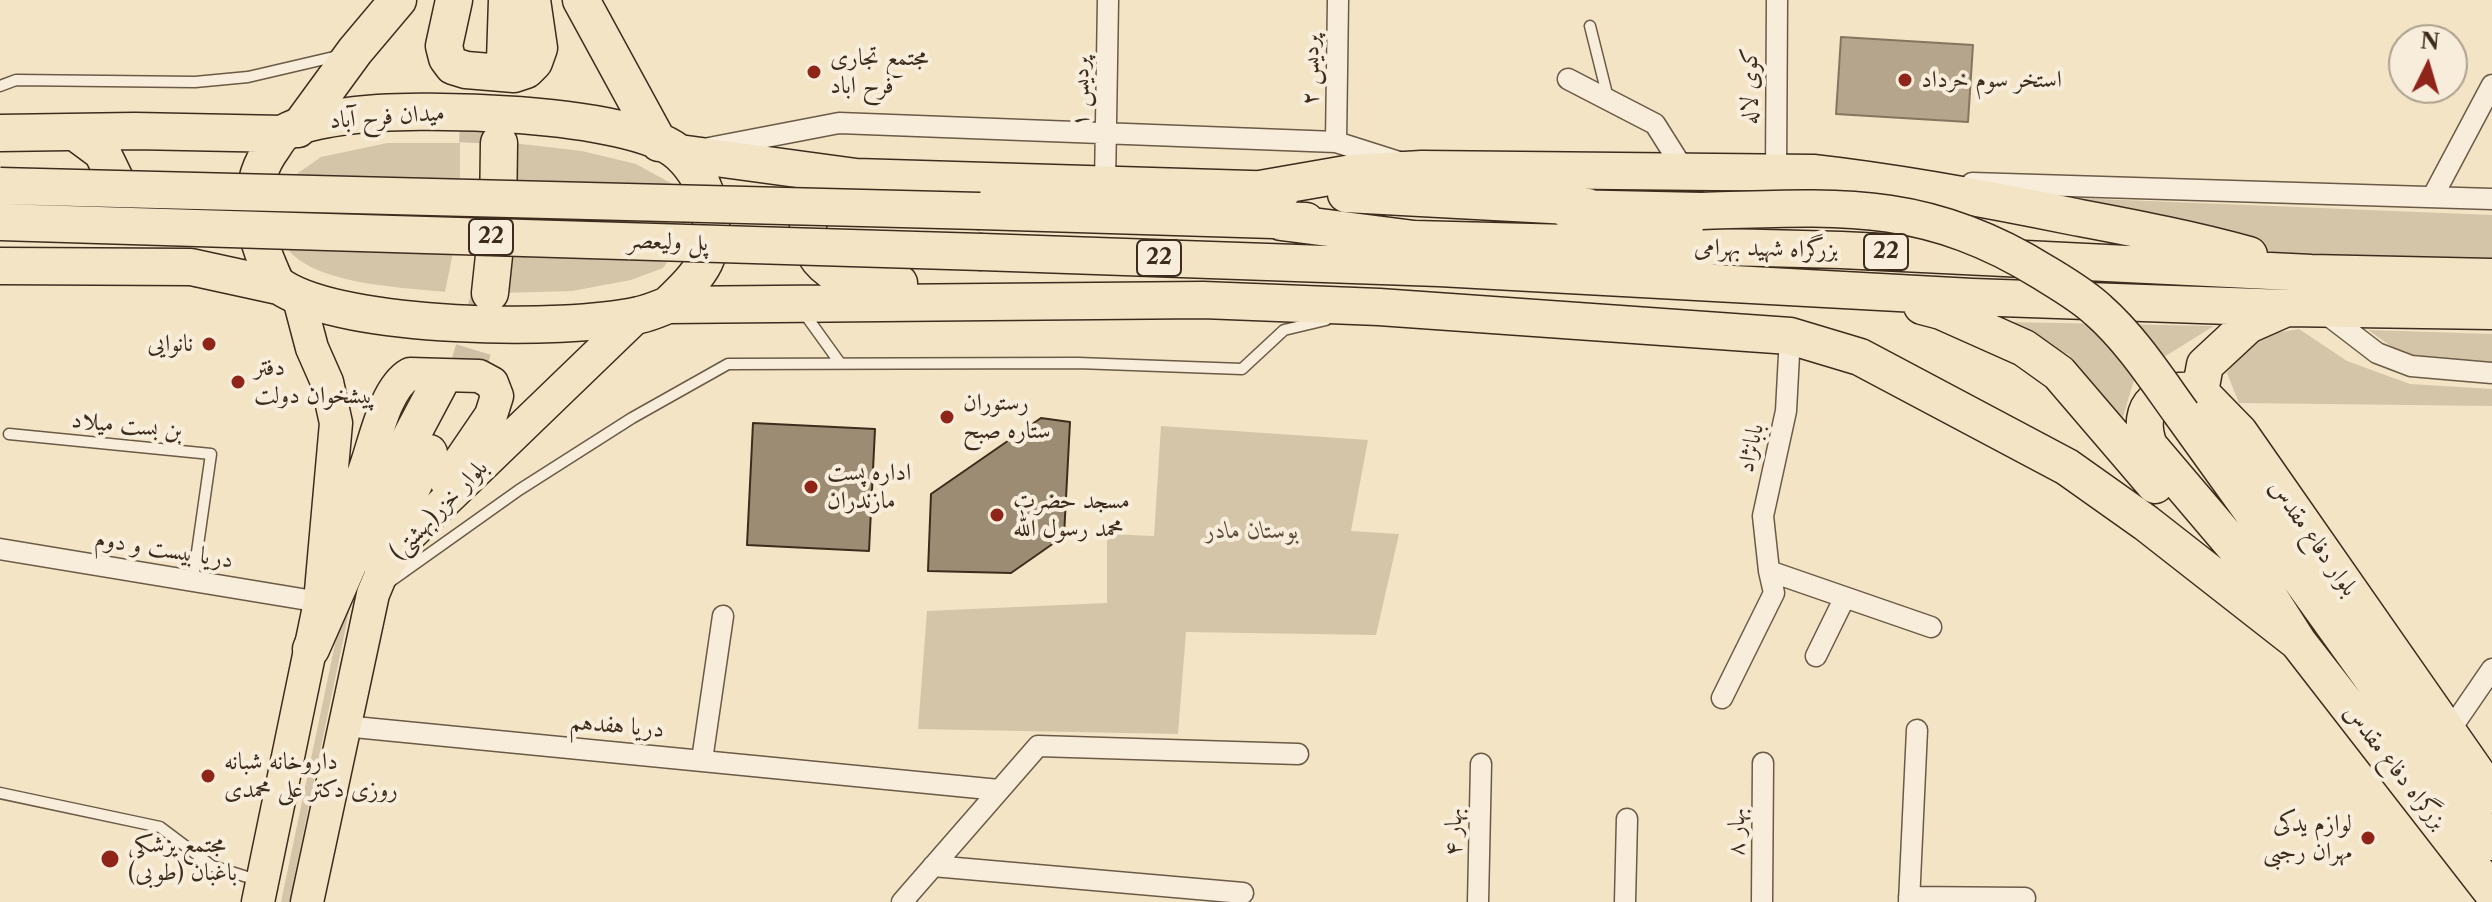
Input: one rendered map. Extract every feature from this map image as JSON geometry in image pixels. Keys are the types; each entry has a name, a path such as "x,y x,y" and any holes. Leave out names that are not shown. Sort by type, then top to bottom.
{"highway":[{"path":"288,290 259,247 253,202 261,164 398,0"},
{"path":"454,0 444,46 453,66 514,74 526,70 534,62 539,48 532,0"},
{"path":"483,0 493,61 507,0"},
{"path":"581,0 669,148 705,188 712,225 708,259 693,281 653,310"},
{"name":"میدان فرح آباد","path":"0,133 290,131 321,120 362,113 436,111 522,115 602,125 640,134 669,148 856,177 1260,189"},
{"path":"72,267 100,247 116,217 117,183 102,152 75,132"},
{"path":"477,292 498,218 488,143"},
{"path":"1260,189 1352,173 1422,169 1813,173 1983,198 2208,243 2311,273"},
{"path":"856,177 836,182 821,194 813,204 807,222 809,243 820,264 854,281 1379,307 1790,336 1860,357 2067,467 2146,523 2298,642"},
{"name":"پل ولیعصر","path":"0,186 980,211 1281,222"},
{"path":"1260,189 1588,207 1702,211 1864,209 1904,214 1951,226 2013,254 2097,308 2191,403"},
{"path":"1281,222 1588,207"},
{"name":"پل ولیعصر","path":"0,222 1337,264"},
{"name":"بزرگراه شهید بهرامی","path":"1281,222 1414,239 1841,250 2311,273 2492,277"},
{"name":"بزرگراه شهید بهرامی","path":"1337,264 1972,297 2492,311"},
{"path":"0,266 191,267 288,290 312,302 385,316 502,325 569,322 653,310 1203,300"},
{"path":"1379,307 1705,283"},
{"path":"1863,290 1941,311 1984,329 2024,348 2059,373 2182,517 2298,642"},
{"path":"2191,403 2205,365 2223,346 2248,325 2302,308"},
{"path":"311,649 373,508 451,383 399,514 378,582"},
{"path":"2298,642 2245,559 2149,446 2143,428 2147,412 2155,400 2165,393 2184,390 2473,819 2492,842"},
{"name":"بلوار دفاع مقدس","path":"2191,403 2239,432 2492,795"},
{"name":"بزرگراه دفاع مقدس","path":"2298,642 2492,892"}],"main road":[{"path":"260,892 320,602 336,423 327,382 288,290"},
{"name":"بلوار خزر(بهشتی)","path":"307,902 378,582 411,534 653,310"},
{"path":"326,544 362,478 391,396 401,379 422,373 479,376 492,383 497,396 491,415 411,534"}],"street":[{"name":"پردیس ۱","path":"1105,185 1108,0"},
{"name":"پردیس ۲","path":"1336,142 1338,0"},
{"name":"کوی لاله","path":"1776,173 1777,0"},
{"path":"1568,79 1655,124 1684,170"},
{"path":"2433,196 2492,85"},
{"path":"669,148 839,123 1336,142 1422,169"},
{"path":"1876,180 2492,199"},
{"path":"2302,308 2377,353 2411,366 2492,373"},
{"name":"بابانژاد","path":"1722,698 1774,593 1763,516 1786,411 1790,336"},
{"name":"دریا بیست و دوم","path":"0,549 320,602"},
{"path":"1769,571 1931,627"},
{"path":"1816,656 1844,599"},
{"path":"702,760 723,616"},
{"path":"2448,733 2489,683"},
{"name":"دریا هفدهم","path":"344,726 999,790"},
{"path":"1917,730 1909,900 2025,898"},
{"path":"902,902 1038,746 1298,754"},
{"name":"بهار ۸","path":"1762,902 1763,763"},
{"name":"بهار ۴","path":"1478,902 1481,764"},
{"path":"1625,902 1627,819"},
{"path":"933,866 1243,893"}],"lane":[{"path":"1590,26 1609,100"},
{"path":"0,86 16,80 195,82 248,77 355,51"},
{"path":"798,305 840,363"},
{"path":"378,582 632,418 728,364 1078,363 1242,369 1284,330 1379,307"},
{"name":"بن بست میلاد","path":"9,434 211,454 193,580"},
{"path":"0,793 160,827 212,866 260,892"}],"green space":[{"path":"387,143 460,143 460,218 445,292 383,286 337,277 299,260 282,239 279,223 288,180 321,157"},
{"path":"513,143 582,151 636,164 676,186 688,211 681,242 663,268 631,280 572,291 502,293"},
{"path":"2027,196 2492,215 2492,265 2314,261"},
{"path":"2006,322 2214,326 2159,360 2134,380 2122,420 2069,355"},
{"path":"2299,329 2347,361 2410,384 2492,389 2492,406 2239,403 2227,373 2251,337"},
{"path":"2368,330 2492,334 2492,363 2402,354"},
{"name":"بوستان مادر","path":"1161,426 1368,440 1351,531 1399,534 1376,635 1186,632 1178,734 918,729 927,611 1107,603 1107,534 1154,536"},
{"path":"344,601 351,602 289,902 281,902"}],"shaded area":[{"name":"استخر سوم خرداد","path":"1841,37 1973,45 1968,122 1836,114"}],"building":[{"name":"مسجد حضرت محمد رسول الله","path":"1041,418 1070,422 1064,536 1011,573 928,571 931,494"},
{"name":"اداره پست مازندران","path":"753,423 875,429 869,551 747,545"}],"tunnel":[{"path":"477,143 481,60"},
{"path":"463,384 490,294"}],"place":[{"name":"مجتمع تجاری فرح اباد","path":"814,72"},
{"name":"استخر سوم خرداد","path":"1905,80"},
{"name":"نانوایی","path":"209,344"},
{"name":"دفتر پیشخوان دولت","path":"238,382"},
{"name":"رستوران ستاره صبح","path":"947,417"},
{"name":"اداره پست مازندران","path":"811,487"},
{"name":"مسجد حضرت محمد رسول الله","path":"997,515"},
{"name":"داروخانه شبانه روزی دکتر علی محمدی","path":"208,776"},
{"name":"لوازم یدکی مهران رجبی","path":"2368,838"},
{"name":"مجتمع پزشکی باغبان (طوبی)","path":"110,859"}]}
